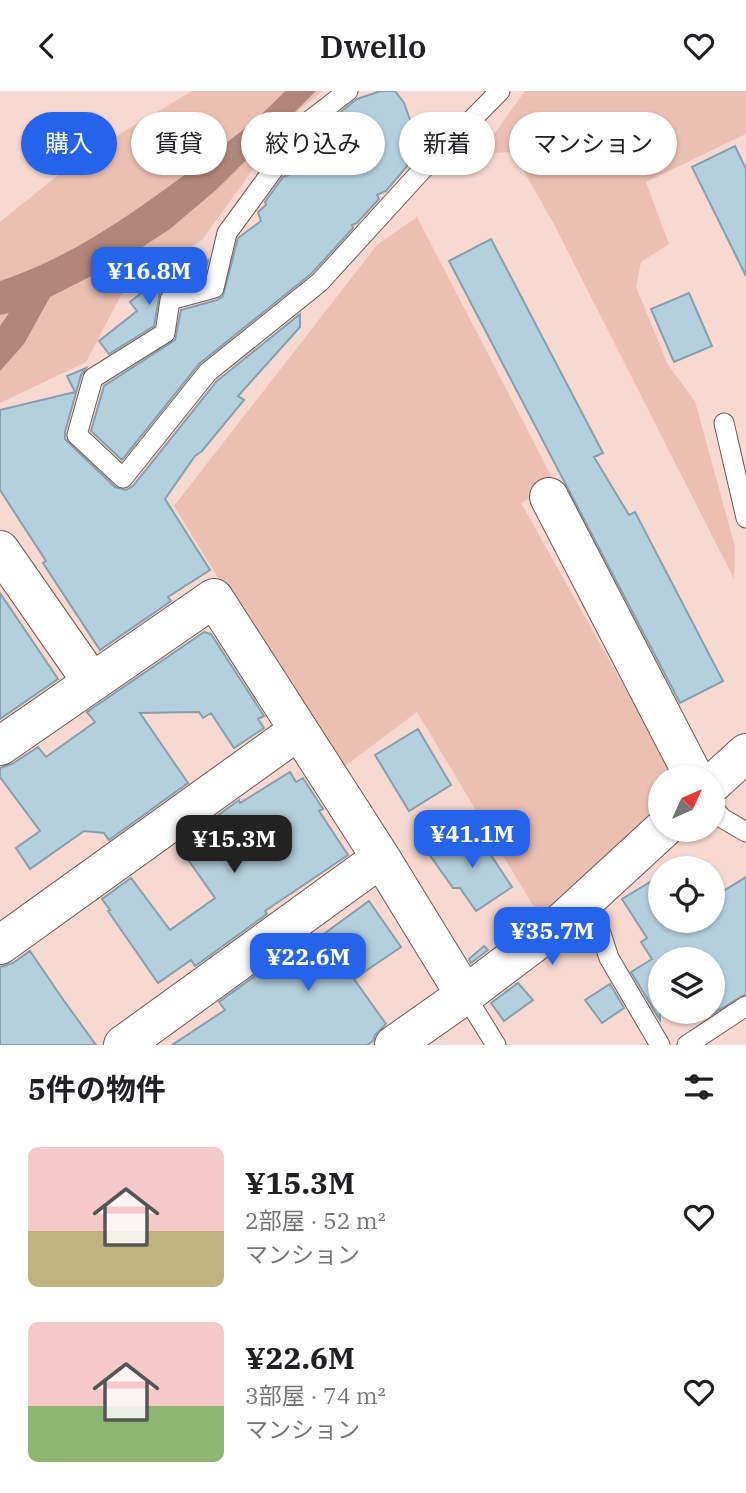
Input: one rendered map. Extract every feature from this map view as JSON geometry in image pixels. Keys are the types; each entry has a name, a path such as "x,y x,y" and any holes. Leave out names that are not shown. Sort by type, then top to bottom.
{"street":[{"path":"549,497 688,765"},
{"path":"0,550 92,682"},
{"path":"0,746 214,598 466,995"},
{"path":"0,945 299,730"},
{"path":"725,772 746,753"},
{"path":"394,1045 466,995 563,921 649,842"},
{"path":"123,1045 381,859"}],"lane":[{"path":"348,91 309,121 227,233 214,288 170,300 165,333 93,379 77,435 123,478 208,372 320,282 423,169 500,91"},
{"path":"724,423 746,518"},
{"path":"725,820 746,832"},
{"path":"589,897 609,958 660,1045"},
{"path":"466,995 496,1045"},
{"path":"687,1045 746,1006"}],"shaded area":[{"path":"192,91 322,91 297,112 241,112 241,175 249,175 202,240 121,295 86,362 0,403 0,222 58,175 117,175 117,136 131,127 131,175 227,175 227,112 157,112"},
{"path":"285,91 316,91 295,112 265,111"},
{"path":"525,91 746,91 746,134 677,167 677,112 510,112"},
{"path":"509,113 509,152 495,153 495,133"},
{"path":"241,131 241,165 170,229 121,261 50,297 24,344 0,371 0,326 9,313 0,315 0,281 79,246 184,175 227,175 227,143"},
{"path":"526,175 661,175 646,182 669,244 641,262 636,287 668,365 695,401 735,547 734,579 555,226"},
{"path":"417,217 556,485 521,503 668,765 648,765 648,821 581,887 538,914 417,712 337,772 174,506 377,245"}],"building":[{"path":"381,91 395,91 404,103 407,112 399,112 400,175 386,191 377,195 379,199 352,225 353,228 312,273 199,364 122,460 91,431 104,386 175,340 181,310 223,296 238,238 261,221 258,212 266,205 265,202 283,177 385,175 385,112 341,112 357,99"},
{"path":"735,146 746,169 746,276 692,167"},
{"path":"491,239 603,453 594,457 629,515 635,512 723,681 680,703 449,261"},
{"path":"208,260 204,278 160,292 154,326 109,354 99,341 137,311 130,302 163,276"},
{"path":"689,293 712,346 674,362 651,309"},
{"path":"300,314 300,327 238,396 244,400 195,456 165,499 210,570 168,597 171,601 100,650 43,563 46,561 0,490 0,410 75,392 67,376 86,368 81,375 65,439 115,487 126,490 133,486 217,381"},
{"path":"0,593 58,679 0,719"},
{"path":"204,632 211,634 264,716 258,719 264,728 234,748 211,713 203,718 199,712 140,713 188,783 109,840 104,833 84,831 30,869 16,848 40,831 0,777 0,768 12,764 38,747 46,757 95,722 87,712"},
{"path":"418,729 451,785 409,811 375,755"},
{"path":"290,772 296,782 303,778 323,809 319,811 348,855 265,911 267,914 195,966 191,960 158,983 102,899 131,878 170,930 215,898 189,861 195,857 184,840 239,800 240,803"},
{"path":"469,832 473,837 477,834 512,887 476,911 460,888 453,888 429,854"},
{"path":"746,877 746,994 725,1006 725,947 648,947 648,953 641,942 647,938 622,899 648,883 648,933 725,933 725,890"},
{"path":"369,901 401,947 354,979 386,1024 373,1041 367,1045 172,1045 225,1010 219,1002 291,950 295,955"},
{"path":"484,946 488,950 471,963 469,959"},
{"path":"30,951 96,1045 0,1045 0,967 13,963"},
{"path":"648,961 648,1000 631,972"},
{"path":"518,983 533,1000 504,1021 491,1003"},
{"path":"610,984 624,1008 602,1023 585,1000"}]}
